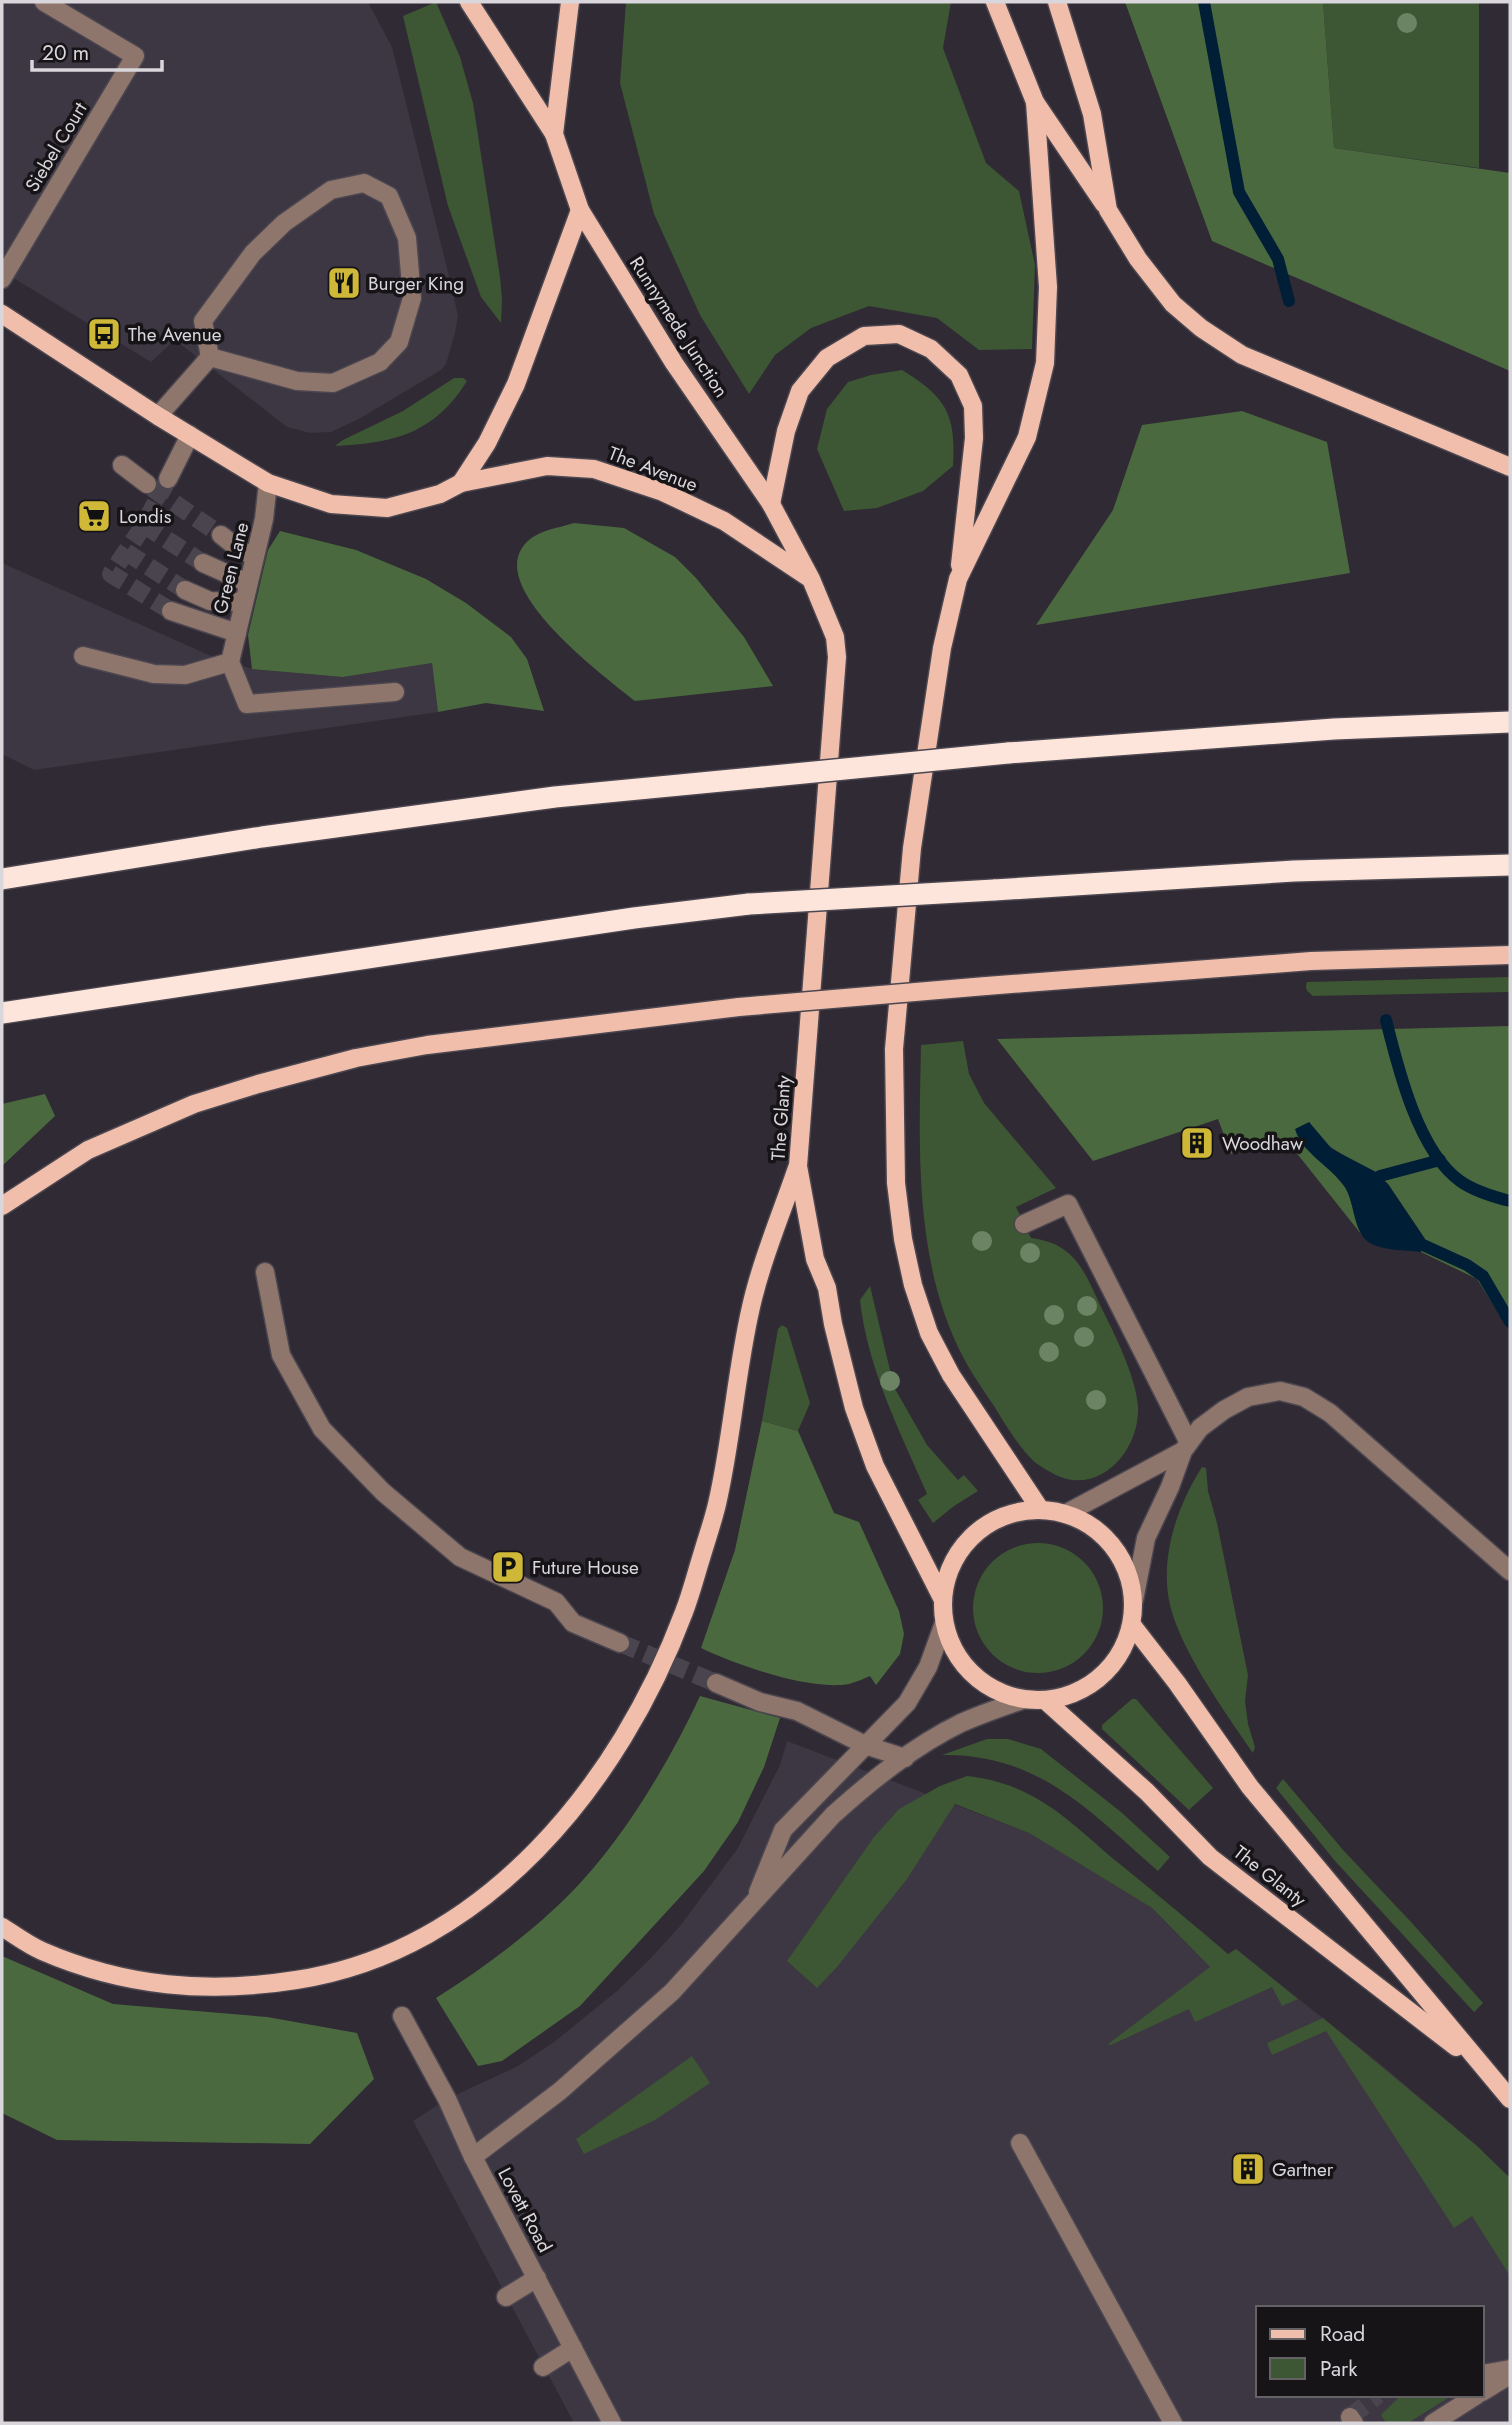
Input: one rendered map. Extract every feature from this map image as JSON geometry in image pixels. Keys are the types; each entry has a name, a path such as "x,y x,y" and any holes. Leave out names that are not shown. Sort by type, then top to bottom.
{"highway":[{"path":"2,879 262,837 555,797 1008,753 1334,729 1510,722"},
{"path":"2,1013 621,920 750,904 1294,871 1510,865"}],"main road":[{"path":"469,2 554,134"},
{"name":"Runnymede Junction","path":"570,2 554,134 580,209 674,363 771,504 811,579 835,637 837,657"},
{"path":"995,2 1035,102 1138,258 1173,304 1201,328 1242,355 1510,467"},
{"path":"1057,2 1092,114 1108,210"},
{"path":"958,579 1027,437 1045,363 1048,287 1035,102"},
{"path":"461,483 486,443 516,384 580,209"},
{"name":"The Avenue","path":"2,314 158,416 268,483 331,504 387,508 440,494 461,483 547,466 594,469 663,492 724,521 811,579"},
{"path":"771,504 786,431 800,391 827,358 864,336 900,334 931,349 959,375 973,407 974,438 958,579 942,648 912,848 894,1049 896,1183 903,1239 913,1285 929,1333 958,1387 1040,1509"},
{"name":"The Glanty","path":"837,657 798,1166 815,1259 827,1288 854,1408 875,1466 942,1598"},
{"path":"2,1206 88,1150 194,1104 270,1080 356,1058 427,1045 739,1007 986,986 1311,961 1510,955"},
{"path":"2,1927 40,1950 128,1979 177,1987 235,1988 323,1976 387,1953 442,1928 516,1870 556,1831 586,1794 610,1758 643,1703 685,1612 717,1505 750,1308 798,1166"},
{"path":"1040,1509 1065,1514 1090,1524 1107,1538 1129,1575 1134,1600 1132,1625 1127,1642 1108,1671 1079,1692 1046,1701 1022,1700 999,1692 980,1681 963,1665 951,1646 944,1623 942,1598 952,1563 974,1534 988,1523 1004,1516 1040,1509"},
{"name":"The Glanty","path":"1132,1625 1177,1683 1250,1787 1510,2099"},
{"name":"The Glanty","path":"1046,1701 1147,1792 1210,1857 1483,2068"}],"street":[{"name":"Siebel Court","path":"2,279 135,56 44,2"},
{"path":"364,183 389,196 407,238 412,298 399,342 380,362 333,383 297,381 209,357 203,321 254,253 284,223 331,190 364,183"},
{"path":"158,416 209,357"},
{"path":"168,479 190,435"},
{"path":"122,465 147,484"},
{"name":"Green Lane","path":"230,662 264,519 268,483"},
{"path":"221,535 240,550 255,556"},
{"path":"203,563 248,583"},
{"path":"185,590 210,601 244,602"},
{"path":"171,611 237,633"},
{"path":"83,656 154,674 185,675 230,662 247,704 396,692"},
{"path":"1024,1224 1068,1204 1185,1446"},
{"path":"265,1272 281,1354 322,1429 383,1492 460,1557 556,1602 573,1623 620,1643"},
{"path":"1134,1600 1146,1538 1170,1487 1185,1446 1199,1428 1248,1397 1280,1391 1304,1396 1329,1413 1510,1571"},
{"path":"1065,1514 1185,1446"},
{"path":"754,1902 783,1830 896,1716 913,1694 928,1667 944,1623"},
{"path":"716,1683 760,1702 797,1711 865,1745 905,1758"},
{"path":"473,2157 598,2059 672,1992 833,1815 859,1792 905,1758 962,1723 1022,1700"},
{"name":"Lovett Road","path":"402,2017 447,2099 473,2157 612,2423"},
{"path":"1020,2143 1174,2423"},
{"path":"506,2297 537,2278"},
{"path":"543,2367 573,2347"},
{"path":"1484,2374 1510,2369"},
{"path":"1484,2391 1510,2375"},
{"path":"1433,2423 1474,2397"}],"shaded area":[{"path":"2,2 368,2 392,47 458,316 446,364 441,370 359,419 331,432 310,433 287,427 175,340 151,362 2,271"},
{"path":"2,563 209,655 252,669 343,677 432,663 438,712 34,770 2,754"},
{"path":"787,1741 1029,1833 1152,1908 1210,1967 1236,1949 1378,2062 1477,2146 1510,2178 1510,2423 574,2423 413,2121 447,2099 518,2066 554,2042 617,1991 680,1926 738,1848 780,1765"}],"green space":[{"path":"436,2 460,57 473,103 500,277 501,323 481,297 448,206 403,16"},
{"path":"626,2 951,2 943,48 986,163 1019,191 1035,265 1032,349 979,350 937,318 869,306 811,328 775,355 749,394 700,315 654,214 620,83"},
{"path":"1125,2 1323,2 1334,148 1510,173 1510,371 1212,241"},
{"path":"1323,2 1479,2 1479,168 1334,148"},
{"path":"902,370 929,389 945,409 952,433 953,466 923,491 877,508 844,511 817,449 827,409 848,382"},
{"path":"454,378 467,381 441,413 426,424 394,438 335,446 403,411"},
{"path":"1242,411 1327,442 1350,573 1036,625 1113,510 1142,425"},
{"path":"574,523 624,528 675,557 696,578 744,637 773,686 635,701 600,673 556,632 537,610 523,588 517,567 522,548 533,537"},
{"path":"280,531 356,550 426,579 466,603 511,637 527,659 544,711 486,703 438,712 432,663 343,677 252,669 248,635 268,550"},
{"path":"1510,977 1510,992 1313,996 1306,987 1307,982"},
{"path":"1510,1026 1510,1328 1477,1279 1421,1252 1425,1239 1388,1184 1326,1144 1309,1122 1299,1142 1329,1168 1347,1189 1361,1234 1287,1141 1231,1154 1218,1119 1093,1161 997,1039"},
{"path":"963,1041 969,1074 984,1103 1056,1188 1016,1207 1031,1238 1061,1247 1079,1265 1116,1337 1134,1384 1138,1406 1137,1420 1129,1446 1111,1468 1086,1479 1072,1480 1042,1467 1027,1454 1008,1429 958,1347 933,1275 922,1199 921,1045"},
{"path":"45,1094 55,1116 2,1166 2,1104"},
{"path":"870,1286 894,1387 927,1445 958,1480 964,1475 978,1491 933,1523 918,1500 927,1494 886,1399 870,1350 860,1300"},
{"path":"782,1325 787,1328 810,1403 798,1431 762,1421 778,1329"},
{"path":"762,1421 798,1431 834,1513 859,1522 899,1611 904,1634 900,1654 876,1685 870,1676 849,1684 833,1685 794,1680 753,1669 701,1648 735,1550"},
{"path":"1202,1467 1206,1468 1208,1491 1248,1675 1245,1701 1255,1747 1253,1753 1190,1655 1172,1613 1168,1594 1168,1561 1174,1528 1186,1496"},
{"path":"1038,1543 1063,1548 1084,1562 1098,1583 1103,1608 1098,1633 1084,1654 1063,1668 1038,1673 1013,1668 992,1654 978,1633 973,1608 978,1583 992,1562 1013,1548"},
{"path":"700,1696 780,1718 764,1767 738,1822 704,1871 580,2006 502,2061 478,2066 436,1998 524,1935 552,1911 596,1865 654,1782"},
{"path":"1132,1699 1136,1699 1213,1788 1189,1810 1102,1729 1102,1725"},
{"path":"987,1739 1008,1739 1041,1749 1121,1812 1170,1857 1158,1871 1085,1808 1035,1775 1007,1764 977,1757 942,1755"},
{"path":"967,1776 1014,1787 1051,1807 1228,1954 1236,1949 1298,1999 1282,2006 1272,1987 1195,2022 1189,2009 1111,2045 1108,2044 1210,1967 1152,1908 1029,1833 955,1804 907,1879 817,1988 787,1961 874,1837 899,1809 940,1786"},
{"path":"1283,1779 1344,1851 1483,2003 1474,2012 1335,1861 1276,1788"},
{"path":"2,1956 113,2004 267,2017 357,2033 374,2079 310,2144 57,2140 2,2113"},
{"path":"1323,2018 1477,2146 1510,2178 1510,2276 1472,2216 1454,2228 1326,2031 1272,2055 1267,2043"},
{"path":"692,2056 710,2083 655,2120 584,2154 576,2139"},
{"path":"1399,2397 1450,2397 1408,2423 1386,2423 1381,2415"}],"water":[{"path":"1309,1122 1332,1149 1376,1172 1388,1184 1425,1239 1421,1252 1379,1247 1362,1236 1348,1192 1299,1138 1295,1129"}],"waterway":[{"path":"1204,2 1239,192 1278,259 1289,301"},
{"path":"1386,1020 1412,1107 1432,1150 1460,1181 1478,1191 1510,1201"},
{"path":"1380,1176 1440,1160"},
{"path":"1423,1245 1467,1265 1483,1276 1510,1322"}],"tunnel":[{"path":"168,479 144,525 111,574 171,611"},
{"path":"152,488 221,535"},
{"path":"144,525 203,563"},
{"path":"126,552 185,590"},
{"path":"620,1643 716,1683"},
{"path":"1350,2417 1375,2397"}],"place":[{"name":"Burger King","path":"344,283"},
{"name":"The Avenue","path":"104,334"},
{"name":"Londis","path":"94,516"},
{"name":"Woodhaw","path":"1197,1143"},
{"name":"Future House","path":"508,1567"},
{"name":"Gartner","path":"1248,2169"}]}
